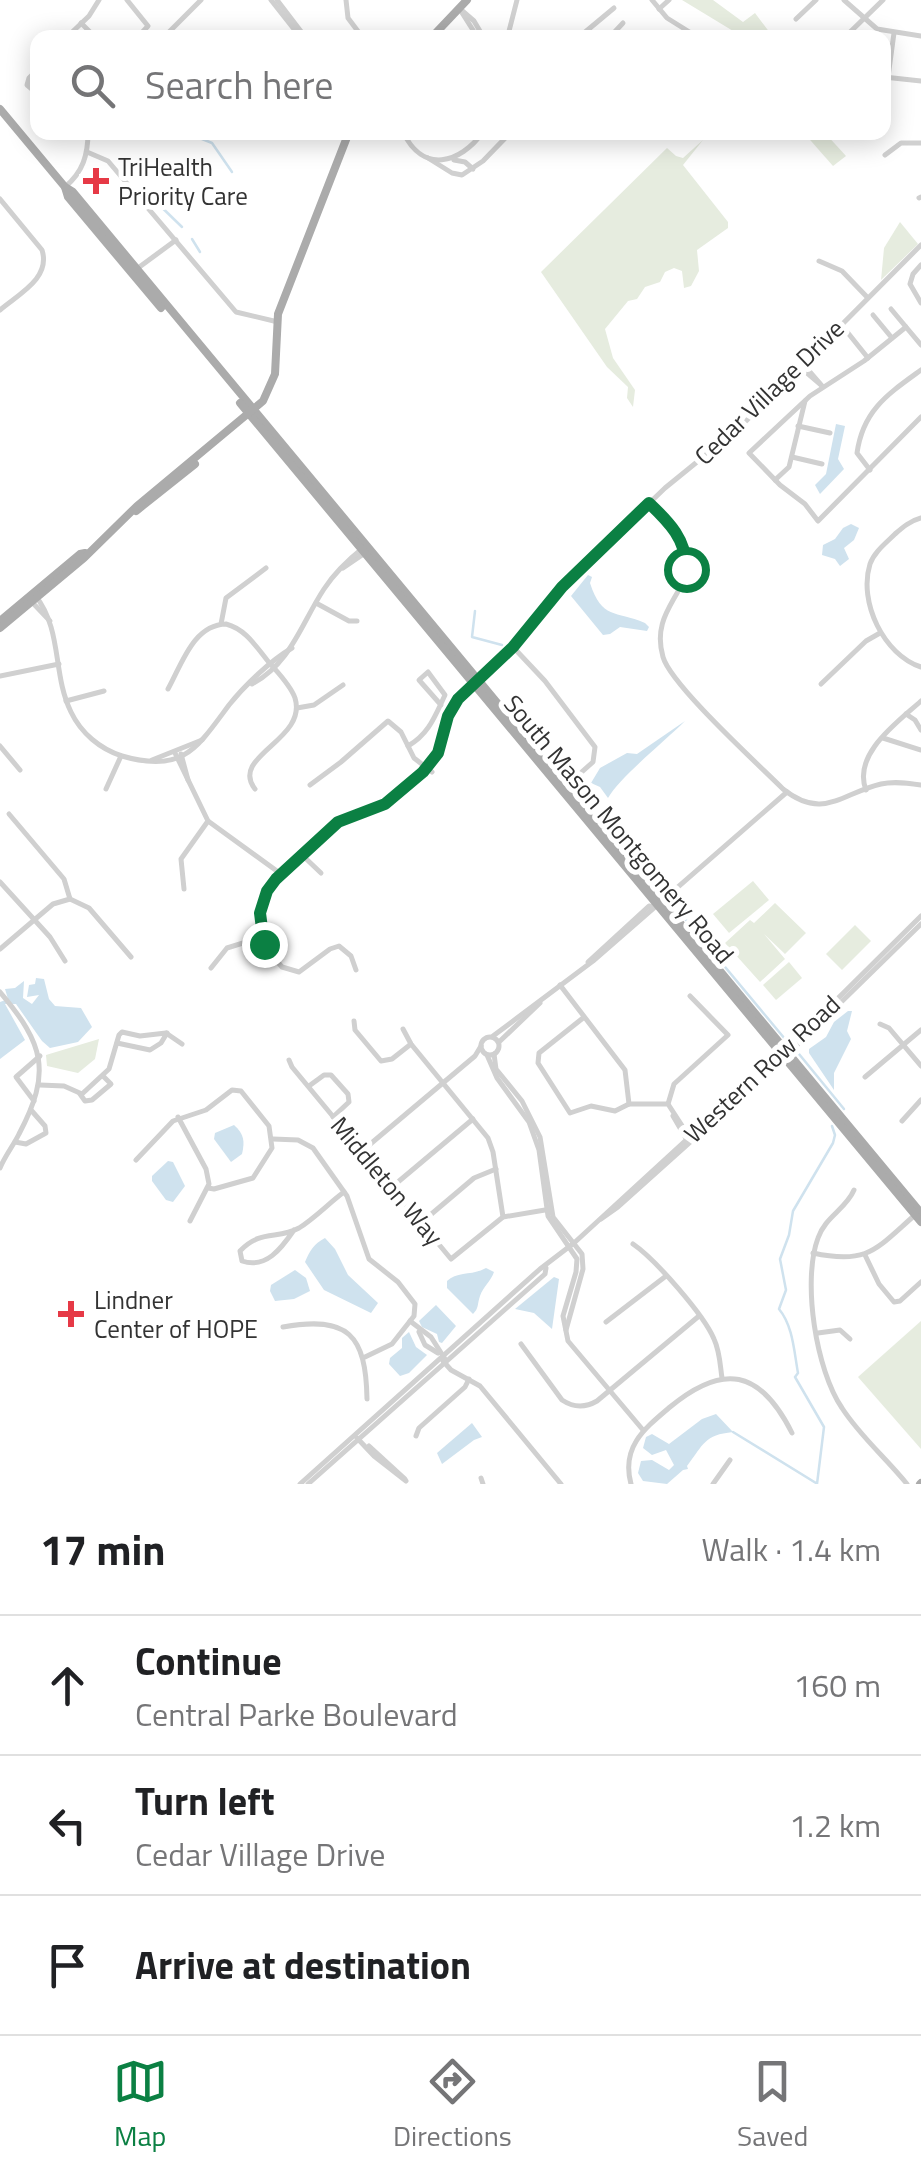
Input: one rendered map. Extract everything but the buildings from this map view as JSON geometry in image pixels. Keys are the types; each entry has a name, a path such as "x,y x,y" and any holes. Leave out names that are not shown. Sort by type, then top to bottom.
{"main road":[{"path":"437,30 467,0"},
{"path":"0,108 65,188 68,197 251,413"},
{"path":"0,624 251,413 268,394 274,378 281,306 345,140"},
{"path":"65,188 73,192 251,413"},
{"name":"South Mason Montgomery Road","path":"251,413 656,904 920,1214"},
{"name":"South Mason Montgomery Road","path":"475,682 566,786 656,904"}],"street":[{"path":"85,0 92,7"},
{"path":"74,30 99,0"},
{"path":"127,0 147,20 144,30"},
{"path":"171,30 201,0"},
{"path":"274,0 298,30"},
{"path":"346,0 346,12 358,30"},
{"path":"509,30 518,0"},
{"path":"652,0 682,30"},
{"path":"660,9 669,0"},
{"path":"796,19 816,0"},
{"path":"844,0 863,20 881,30"},
{"path":"852,30 883,0"},
{"path":"459,8 477,30"},
{"path":"588,30 614,8"},
{"path":"81,23 88,30"},
{"path":"616,30 623,23"},
{"path":"891,32 921,36"},
{"path":"891,50 894,33"},
{"path":"891,78 921,81"},
{"path":"65,188 78,174 88,140"},
{"path":"408,140 428,158 462,175 503,140"},
{"path":"450,159 471,148 477,140"},
{"path":"885,155 902,143 921,142"},
{"path":"87,152 108,161 236,312 278,322"},
{"path":"428,158 465,162 473,168"},
{"path":"0,199 45,258 38,278 0,310"},
{"path":"144,279 144,271 152,260 176,240"},
{"name":"Cedar Village Drive","path":"262,937 262,906 280,874 338,822 385,804 430,770 454,705 513,647 562,587 649,503 729,438 921,245"},
{"path":"135,268 152,260"},
{"path":"820,261 842,271 868,297"},
{"path":"921,265 910,284 921,303"},
{"path":"891,309 921,345"},
{"path":"873,315 892,338"},
{"path":"906,328 868,358 822,386 749,454 805,504 818,521 921,417"},
{"path":"848,333 868,358"},
{"path":"802,366 822,386"},
{"path":"870,470 857,453 862,424 894,390 921,370"},
{"path":"775,480 789,467 805,400"},
{"path":"798,426 830,433"},
{"path":"792,457 822,464"},
{"path":"649,503 677,533 686,559 684,577 662,628 661,648 666,665 682,685 787,792 802,801 822,804 890,783 921,784"},
{"path":"921,518 905,525 870,565 870,592 880,633 902,659 921,668"},
{"path":"33,597 50,621 66,701 88,736 121,756 150,760 178,754 205,738 232,702 292,648 331,579 365,550"},
{"path":"221,624 226,598 266,568"},
{"path":"316,604 357,622"},
{"path":"168,689 198,635 221,624 241,629 290,688 296,708 289,730 250,769 248,779 254,789"},
{"path":"822,684 880,633"},
{"path":"513,647 596,749 592,764 566,786"},
{"path":"0,676 59,664"},
{"path":"408,746 429,730 441,704 446,692 428,672 419,680 441,704"},
{"path":"296,708 314,706 342,684"},
{"path":"66,701 104,691"},
{"path":"866,790 863,766 870,752 921,701"},
{"path":"906,714 921,730"},
{"path":"310,785 385,721 396,726 414,758 430,770"},
{"path":"884,738 921,750"},
{"path":"0,746 20,770"},
{"path":"178,754 208,821 280,874"},
{"path":"106,789 121,756"},
{"path":"362,1151 475,1056 484,1038 493,1036 542,1000 787,792"},
{"path":"9,814 61,875 70,899"},
{"path":"184,889 181,859 208,821"},
{"path":"301,854 321,873"},
{"path":"0,882 35,919 65,961"},
{"path":"0,950 58,902 70,899 86,904 130,956"},
{"name":"Western Row Road","path":"784,1054 921,916"},
{"name":"Western Row Road","path":"308,1484 443,1359 545,1274 546,1267 784,1054 921,924"},
{"path":"210,968 227,948 262,937 270,954 288,972 303,970 340,946 351,956 356,970"},
{"path":"560,985 624,1070 629,1104"},
{"path":"0,1168 40,1084 40,1056 33,1038 2,994"},
{"path":"689,1139 668,1104 674,1084 728,1035 690,996"},
{"path":"499,1042 542,1000"},
{"path":"584,1018 539,1053 538,1063 570,1113 592,1106 615,1111 629,1104 668,1104"},
{"path":"354,1020 355,1030 382,1061 392,1059 411,1044"},
{"path":"880,1024 889,1028 921,1066"},
{"path":"403,1030 488,1138 503,1217"},
{"path":"865,1077 921,1030"},
{"path":"80,1094 110,1067 122,1032 140,1036 167,1033 182,1044"},
{"path":"116,1042 150,1050 161,1044 167,1033"},
{"path":"475,1056 499,1049 493,1036"},
{"path":"480,1046 489,1054 492,1070 531,1121 549,1209 570,1245 582,1254 584,1264 566,1334 575,1352 643,1430"},
{"path":"34,1101 16,1077 40,1056"},
{"name":"Middleton Way","path":"290,1060 452,1258 503,1217 549,1209"},
{"path":"40,1084 67,1087 85,1101 111,1084 103,1075"},
{"path":"308,1086 324,1075 335,1077 350,1098 334,1117"},
{"path":"136,1160 178,1117 206,1110 226,1092 236,1090 244,1094 266,1122 272,1148 253,1178 208,1188"},
{"path":"902,1121 921,1100"},
{"path":"14,1142 26,1144 46,1133 45,1126 30,1110"},
{"path":"178,1117 206,1169 208,1188 190,1220"},
{"path":"392,1187 473,1119"},
{"path":"273,1139 291,1138 306,1143 344,1192 369,1258 398,1282 414,1302 416,1312 390,1346 365,1357"},
{"path":"421,1222 474,1178 496,1169"},
{"path":"854,1190 824,1224 808,1285 826,1372 837,1400 906,1484"},
{"path":"294,1230 262,1234 250,1240 240,1251 242,1262 253,1264 270,1258 294,1230 344,1192"},
{"path":"814,1253 846,1259 865,1255 920,1214"},
{"path":"633,1244 645,1252 699,1316 716,1345 722,1378"},
{"path":"865,1255 879,1284 894,1302 921,1282"},
{"path":"606,1322 666,1276"},
{"path":"521,1344 534,1366 567,1403 590,1405 699,1316"},
{"path":"283,1327 314,1321 346,1334 365,1357 367,1399"},
{"path":"410,1321 425,1345 480,1386 561,1484"},
{"path":"818,1334 840,1330 850,1339"},
{"path":"631,1484 630,1452 643,1430 694,1388 722,1378 744,1381 758,1389 792,1433"},
{"path":"416,1436 419,1428 469,1379"},
{"path":"358,1436 406,1481 374,1456 358,1436"},
{"name":"Western Row Road","path":"300,1484 358,1436"},
{"path":"713,1484 730,1460"}],"shaded area":[{"path":"682,0 713,0 743,22 755,13 768,30 731,30"},
{"path":"703,140 683,165 728,222 728,228 697,250 699,271 691,286 684,288 682,271 674,268 665,272 660,282 645,287 637,299 628,301 605,329 613,358 635,390 633,407 627,398 628,387 607,367 541,272 667,148 683,158"},
{"path":"810,140 831,140 846,156 833,166"},
{"path":"900,222 918,244 881,280 884,248"},
{"path":"753,881 769,900 729,933 713,914"},
{"path":"775,903 806,933 785,954 764,934 785,959 760,982 725,943"},
{"path":"855,925 871,941 842,970 826,954"},
{"path":"789,962 802,978 776,1000 763,985"},
{"path":"99,1039 95,1059 78,1073 47,1066 46,1055"},
{"path":"921,1321 921,1449 858,1377"}],"water":[{"path":"836,424 845,426 838,459 844,469 820,494 815,485 826,474"},
{"path":"851,524 859,528 854,540 844,548 849,559 840,566 835,559 822,555 823,545"},
{"path":"588,575 599,603 611,612 645,623 647,631 620,627 603,635 571,596"},
{"path":"685,721 608,798 591,783 600,768 627,753 637,754"},
{"path":"36,978 44,979 55,1006 81,1008 92,1027 78,1042 50,1048 16,1004 5,1004 25,1040 0,1059 0,1002 8,999 5,989 24,981 23,998 32,1004 39,995 27,997 29,985 35,984"},
{"path":"852,1011 847,1031 851,1039 834,1073 834,1090 809,1049 826,1037 834,1022"},
{"path":"234,1125 242,1135 243,1145 242,1154 231,1162 214,1139 215,1133"},
{"path":"168,1161 173,1162 185,1186 173,1202 166,1200 152,1181 152,1176"},
{"path":"325,1238 348,1275 378,1303 371,1313 324,1290 305,1262"},
{"path":"486,1268 494,1272 473,1314 447,1288 447,1281"},
{"path":"295,1270 306,1278 310,1291 294,1299 275,1301 271,1285"},
{"path":"554,1277 559,1279 552,1329 534,1313 515,1309"},
{"path":"436,1305 456,1326 442,1343 437,1334 422,1327 419,1321"},
{"path":"409,1332 416,1347 427,1355 409,1373 400,1376 389,1364 390,1358 402,1348 402,1338"},
{"path":"716,1414 733,1432 716,1435 706,1442 688,1469 667,1484 643,1481 638,1473 641,1461 652,1460 669,1470 674,1465 666,1450 652,1455 643,1448 646,1437 652,1434 669,1444 702,1419"},
{"path":"472,1423 482,1437 442,1464 437,1453"}],"waterway":[{"path":"204,140 212,143 232,172"},
{"path":"148,194 182,227"},
{"path":"192,239 200,252"},
{"path":"475,611 472,637 502,645"},
{"path":"573,785 599,815"},
{"path":"671,902 785,1039"},
{"path":"799,1054 844,1109"},
{"path":"817,1484 824,1427 795,1377 798,1373 792,1339 779,1309 786,1290 780,1259 793,1211 833,1143 832,1126"},
{"path":"733,1432 816,1483"}],"place":[{"name":"TriHealth Priority Care","path":"96,181"},
{"name":"Lindner Center of HOPE","path":"71,1314"}],"route":[{"path":"264,944 260,913 267,891 276,879 338,822 385,804 429,766 438,753 448,716 458,699 513,647 562,587 649,503 678,534 686,569"}]}
